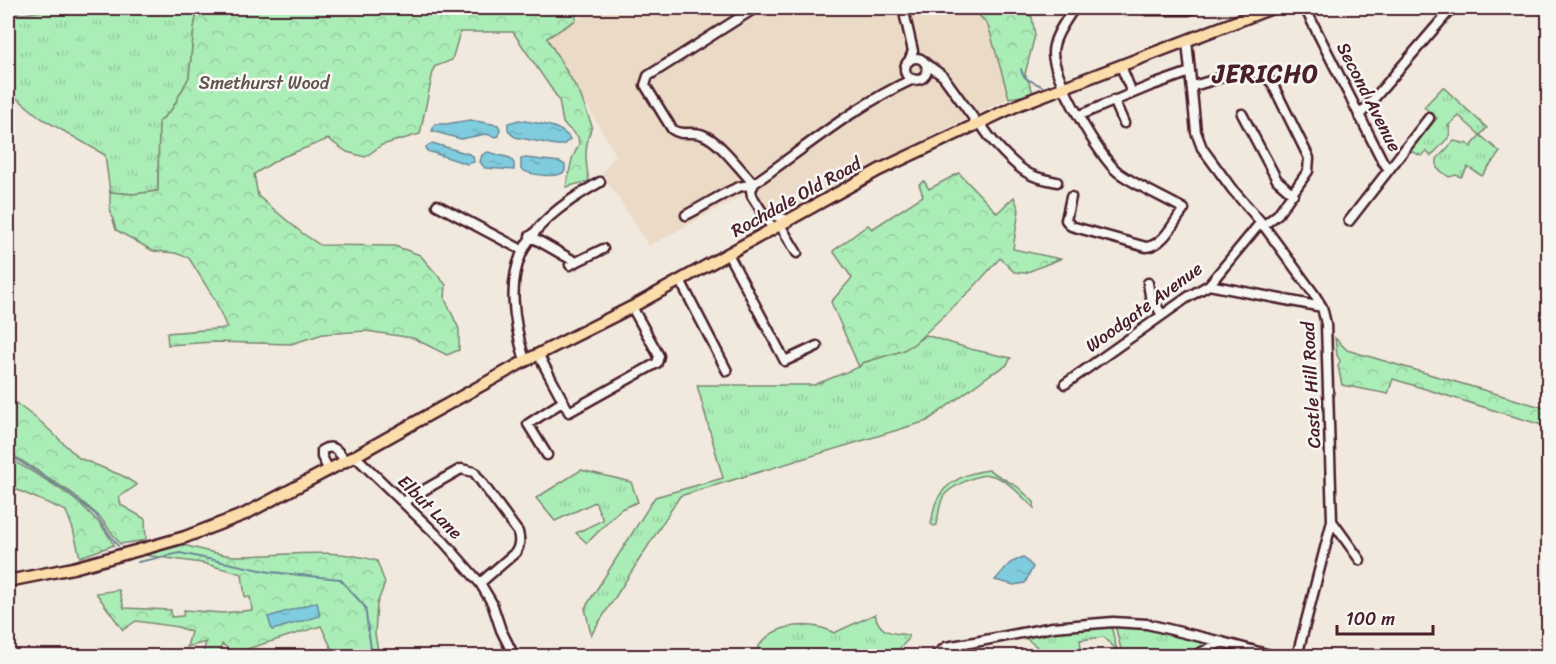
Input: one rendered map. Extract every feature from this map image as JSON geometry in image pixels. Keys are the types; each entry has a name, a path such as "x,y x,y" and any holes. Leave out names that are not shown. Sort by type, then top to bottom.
{"main road":[{"name":"Rochdale Old Road","path":"8,580 73,568 185,537 245,514 350,459 538,354 632,307 879,170 978,122 1063,87 1272,8"}],"street":[{"path":"754,184 709,138 698,133 682,137 672,129 646,89 646,79 755,8"},
{"path":"903,8 913,52 906,72 913,79"},
{"path":"1074,8 1057,38 1053,52 1063,87 1105,159 1119,172 1184,209"},
{"path":"1147,10 1194,8"},
{"name":"Second Avenue","path":"1305,8 1383,162 1389,168"},
{"path":"1359,116 1452,8"},
{"path":"909,33 927,70 924,77"},
{"name":"Castle Hill Road","path":"1187,41 1196,132 1202,148 1314,294 1322,307 1326,324 1332,521 1297,657"},
{"path":"909,61 916,58 940,72 978,122 1018,166 1033,176 1057,182"},
{"path":"1121,66 1132,93"},
{"name":"Woodgate Avenue","path":"1065,384 1162,315 1209,285 1262,224 1278,214 1308,171 1309,158 1272,83 1267,78 1244,71 1192,86"},
{"path":"1080,114 1190,72"},
{"path":"797,253 781,225 761,212 752,196 751,190 754,184 770,170 883,94 913,79 936,76 945,81"},
{"path":"1114,100 1123,117"},
{"path":"1242,114 1277,180 1293,194"},
{"path":"1349,221 1429,118"},
{"path":"525,361 513,302 515,278 522,250 530,236 549,216 600,182"},
{"path":"686,215 740,186 754,184"},
{"path":"1071,197 1066,220 1071,226 1146,247 1154,247 1184,209 1193,202"},
{"path":"436,205 522,250"},
{"path":"761,212 781,225"},
{"path":"530,236 572,263 603,249"},
{"path":"728,254 785,361 816,346"},
{"path":"680,280 727,371"},
{"path":"1148,283 1150,295 1162,315"},
{"path":"1209,285 1322,307"},
{"path":"538,354 568,412 657,363 659,356 632,307"},
{"path":"547,455 528,424 562,402"},
{"name":"Elbut Lane","path":"328,470 322,457 322,450 333,447 403,502 444,542 480,583 492,603 501,630 514,657"},
{"path":"403,502 461,469 474,472 518,532 519,538 516,552 480,583"},
{"path":"1332,521 1359,560"},
{"path":"935,657 946,647 1053,627 1100,623 1147,624 1274,657"},
{"path":"1194,657 1222,642"}],"shaded area":[{"path":"596,8 972,8 988,25 1009,98 866,169 788,214 766,208 755,195 743,195 649,246 602,173 616,155 547,38"}],"green space":[{"path":"60,8 198,8 189,77 172,109 159,122 158,191 133,194 110,192 105,155 41,118 18,99 8,97 8,12 24,14"},
{"name":"Smethurst Wood","path":"198,8 576,8 576,20 547,38 580,94 592,126 586,153 589,181 566,187 572,159 579,144 578,137 563,123 559,100 513,32 460,32 452,60 434,67 420,134 382,145 365,157 347,152 328,139 280,158 254,174 258,196 320,245 395,246 420,255 446,285 445,299 459,329 459,350 447,355 413,338 366,331 323,334 291,344 213,342 168,345 167,333 227,328 215,300 189,258 175,253 153,251 116,230 110,209 110,192 133,194 158,191 159,122 172,109 189,77"},
{"path":"972,8 1017,8 1032,17 1035,35 1025,74 1034,94 1009,98 988,25"},
{"path":"1443,87 1487,128 1480,135 1459,116 1448,126 1450,127 1449,137 1431,156 1426,151 1422,156 1410,151 1437,118 1424,107"},
{"path":"1480,135 1500,152 1482,176 1468,167 1461,177 1456,175 1449,177 1437,168 1437,159 1454,141 1468,144 1471,147"},
{"path":"959,173 997,213 1014,197 1019,210 1013,249 1060,259 1025,273 1014,272 1000,258 973,288 914,344 902,351 862,363 859,367 831,302 852,278 833,251 868,225 872,229 923,196 919,184 924,181 929,189"},
{"path":"926,335 970,349 1011,358 1006,366 991,374 927,421 680,496 591,635 585,608 655,497 723,478 697,385 814,385 859,367 862,363 904,349"},
{"path":"1335,338 1347,350 1548,409 1548,427 1393,379 1388,394 1342,385"},
{"path":"8,397 42,423 79,458 123,476 137,485 119,497 121,505 145,519 146,540 120,544 100,517 72,493 8,452"},
{"path":"8,458 53,484 81,505 105,530 114,545 80,557 66,511 8,486"},
{"path":"581,470 631,482 638,502 621,509 587,543 576,533 603,520 595,502 555,521 536,498"},
{"path":"989,470 1018,487 1034,502 1034,508 1002,479 984,475 964,482 946,493 938,514 937,525 931,524 936,503 946,488 966,475"},
{"path":"183,545 231,556 325,553 377,561 385,583 377,604 375,634 379,656 335,656 321,626 234,653 222,644 219,656 202,656 206,642 187,647 191,632 178,627 136,621 123,630 96,593 119,590 124,608 171,610 171,617 183,616 184,610 223,613 252,610 250,597 245,597 242,574 202,563 144,555"},
{"path":"875,614 879,625 887,631 908,635 908,640 890,656 755,656 759,645 776,631 788,627 812,626 834,633"},
{"path":"1115,625 1142,626 1213,644 1190,656 1126,656 1122,653"},
{"path":"1111,626 1117,650 1104,637 1080,640 1082,656 1049,656 1023,636 1047,630"}],"water":[{"path":"470,120 498,125 499,136 486,134 461,139 432,131 435,124"},
{"path":"519,120 554,127 570,139 563,145 556,145 515,137 509,131 508,123"},
{"path":"432,143 469,154 473,156 474,162 467,164 427,151 426,147"},
{"path":"488,152 510,158 514,163 514,170 485,168 480,162 482,155"},
{"path":"521,159 560,162 565,165 565,171 556,175 530,173 521,169"},
{"path":"1023,557 1033,567 1025,583 1014,585 995,580 1010,563"},
{"path":"317,602 320,616 272,630 268,617"}],"waterway":[{"path":"1021,69 1027,79 1044,88"},
{"path":"8,454 72,495 95,514 118,546"},
{"path":"138,562 180,553 270,572 340,579 365,607 372,656"}],"district":[{"name":"JERICHO","path":"1266,74"}]}
